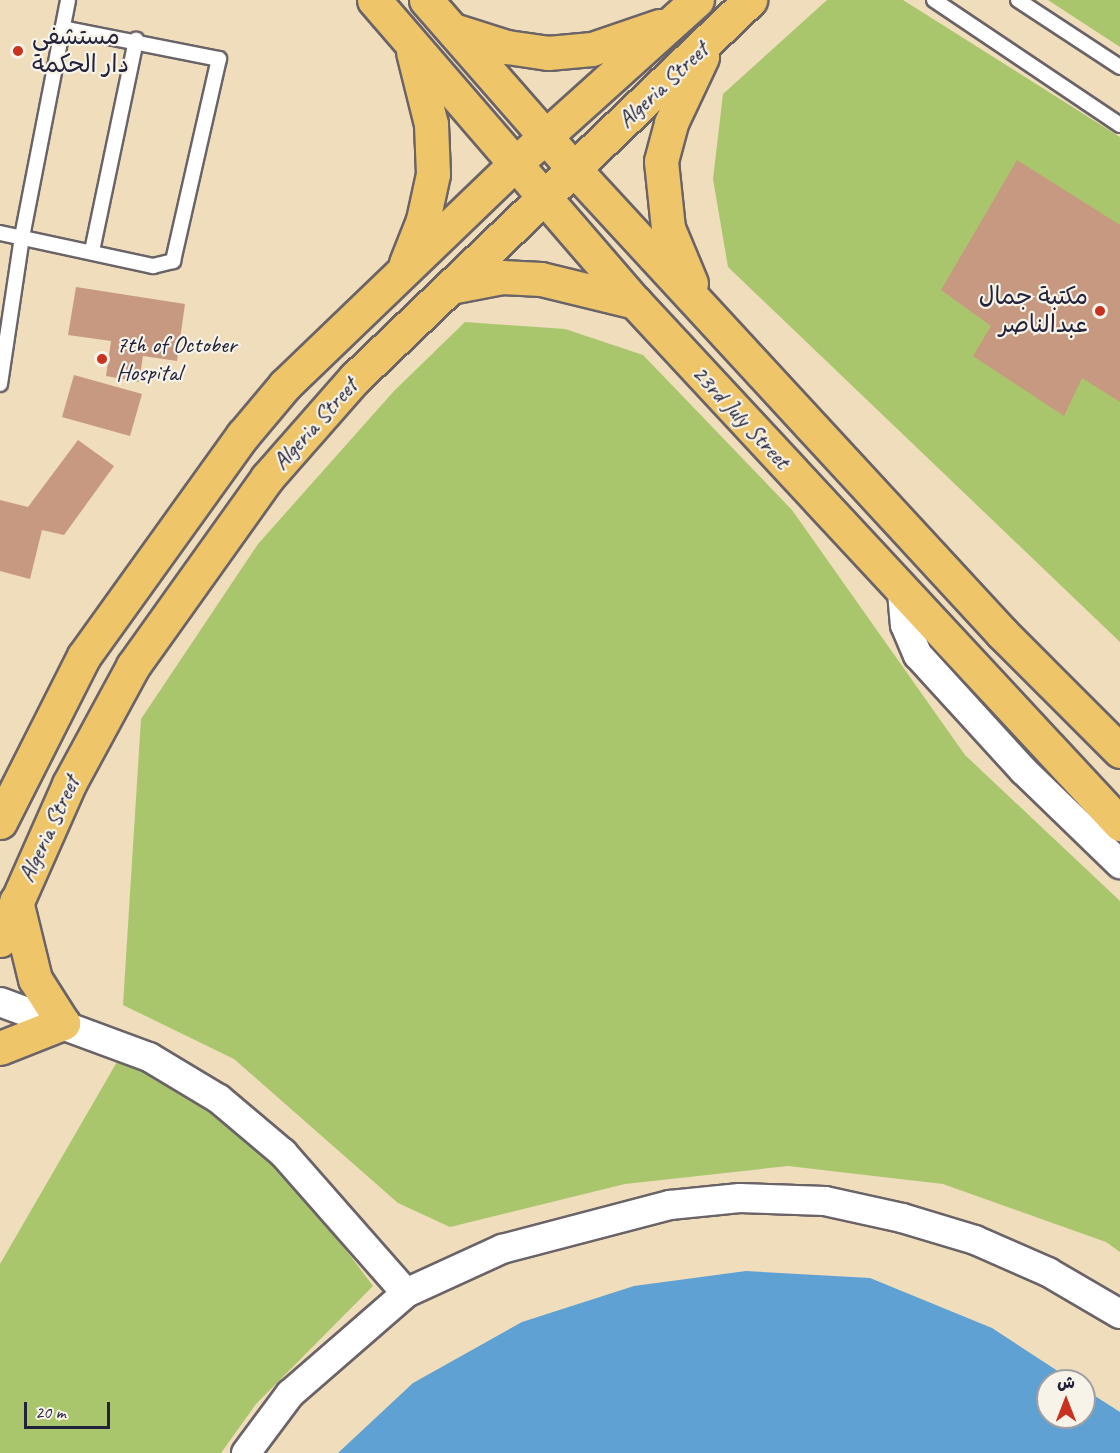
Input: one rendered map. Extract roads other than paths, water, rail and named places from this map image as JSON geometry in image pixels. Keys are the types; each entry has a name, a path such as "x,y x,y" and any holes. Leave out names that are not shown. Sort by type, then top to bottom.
{"main road":[{"name":"23rd July Street","path":"374,0 517,162 635,302 1120,824"},
{"name":"23rd July Street","path":"426,0 574,169 1047,681 1120,751"},
{"name":"Algeria Street","path":"0,940 16,900 133,666 198,568 315,422 544,194 574,169 711,40 750,0"},
{"path":"453,30 507,47 548,53 592,49 687,9"},
{"name":"Algeria Street","path":"0,822 84,656 197,492 285,385 517,162 687,9"},
{"path":"703,306 668,228 661,161 671,123 711,40"},
{"path":"400,275 423,220 433,174 429,115 411,44"},
{"path":"450,287 495,278 541,279 635,302"},
{"path":"0,1048 63,1023 35,979 16,900"}],"street":[{"path":"902,592 905,625 918,655 1024,771 1120,864"},
{"path":"0,1002 63,1023 149,1057 219,1099 284,1153 406,1293"},
{"path":"246,1453 290,1394 406,1293 502,1249 602,1220 670,1205 750,1198 825,1201 975,1240 1048,1272 1120,1314"}],"lane":[{"path":"0,384 3,337 68,0"},
{"path":"934,0 1120,125"},
{"path":"1018,0 1120,67"},
{"path":"0,233 92,251 153,266 173,261 220,65 213,55 63,28"},
{"path":"92,251 136,40"}],"water":[{"path":"746,1271 870,1278 992,1328 1055,1369 1036,1369 1036,1429 1096,1429 1096,1397 1120,1412 1120,1453 338,1453 413,1383 522,1322 634,1286"}],"place":[{"name":"مستشفى دار الحكمة","path":"18,51"},
{"name":"مكتبة جمال عبدالناصر","path":"1100,311"},
{"name":"7th of October Hospital","path":"102,359"}]}
